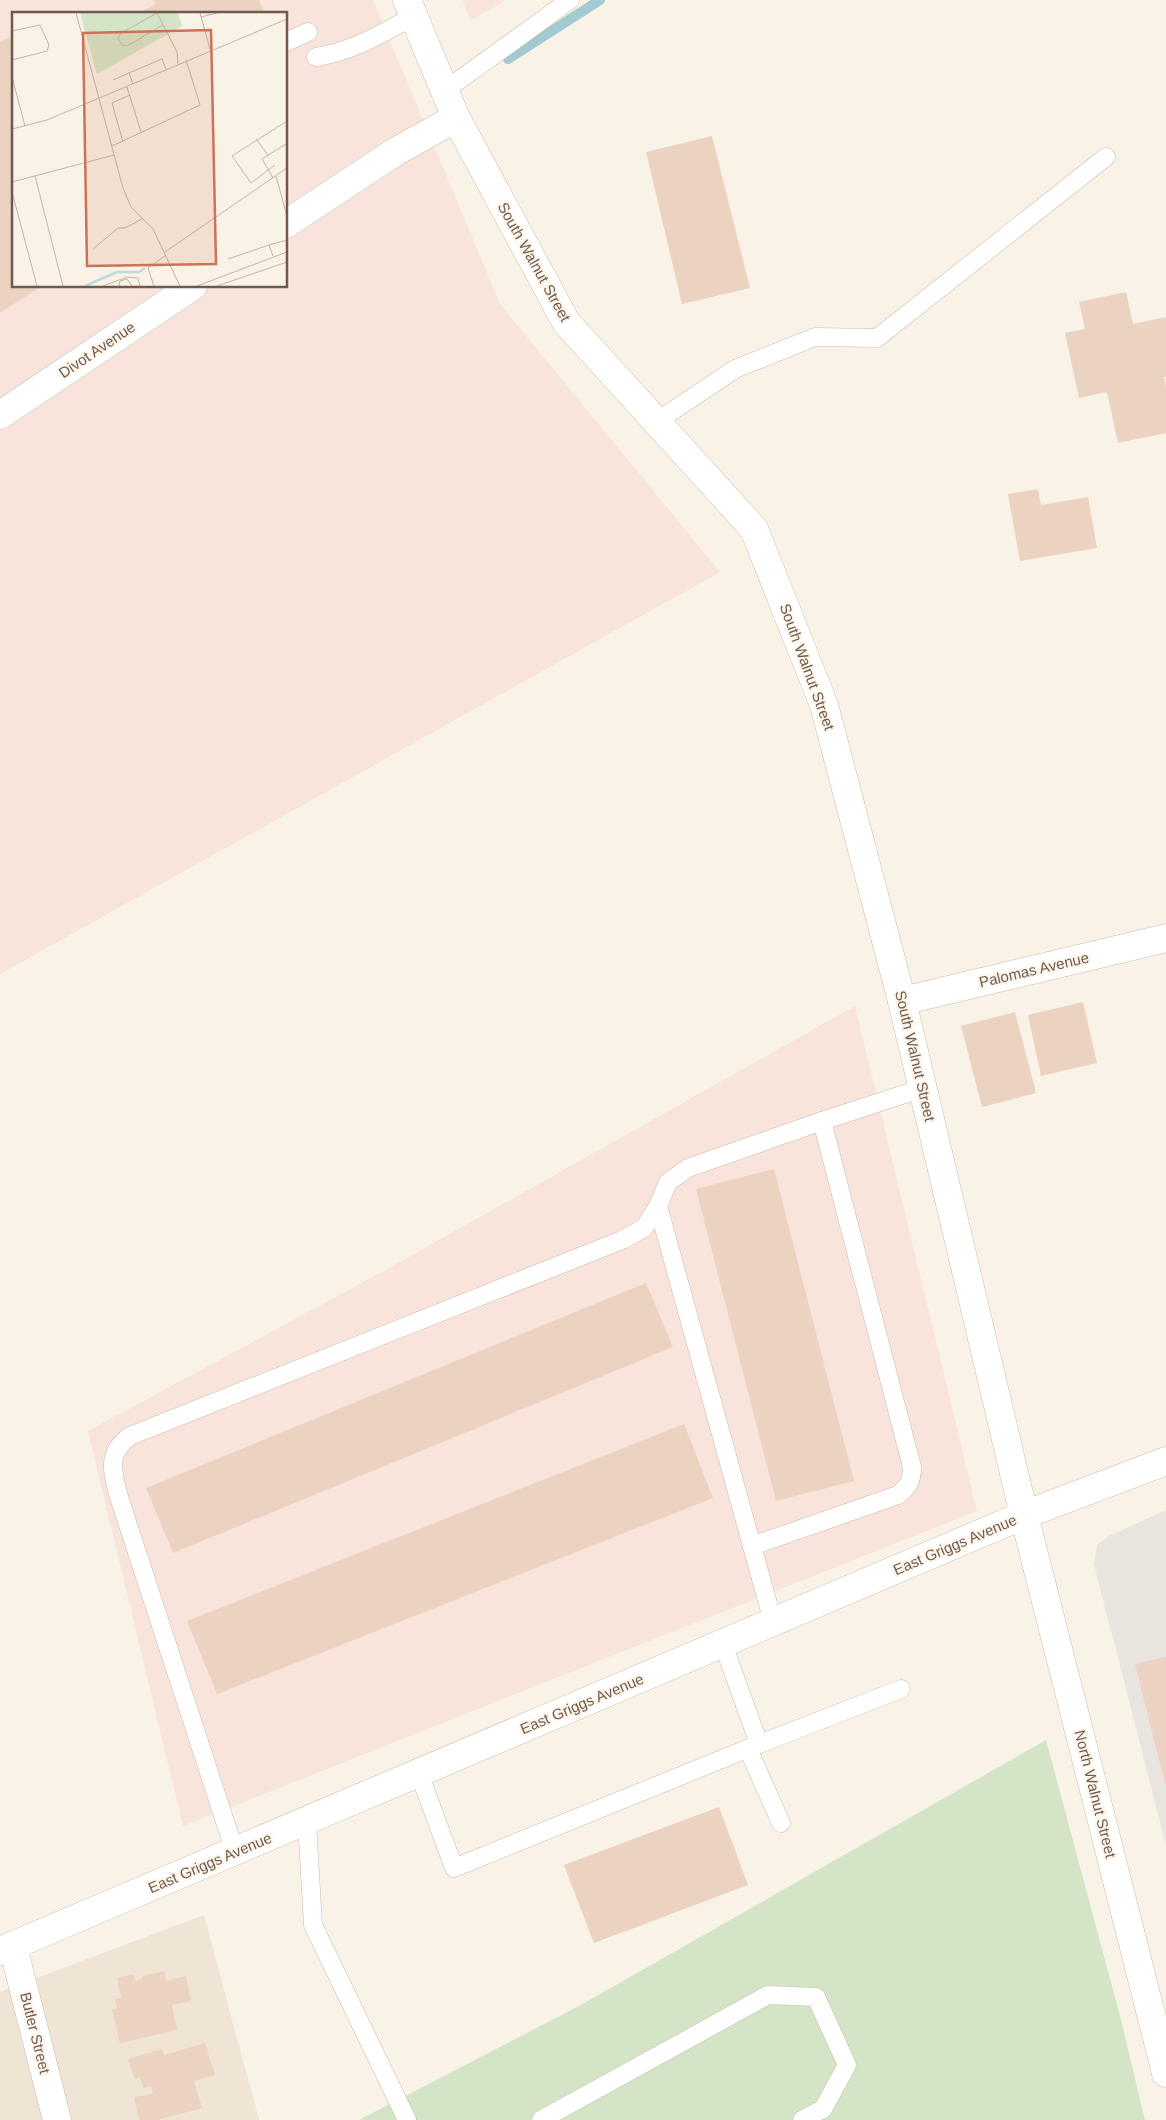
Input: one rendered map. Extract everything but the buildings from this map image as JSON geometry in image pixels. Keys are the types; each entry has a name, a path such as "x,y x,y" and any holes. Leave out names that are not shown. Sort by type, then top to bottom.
{"street":[{"name":"South Walnut Street","path":"411,8 456,118 566,322 754,528 824,705 902,1001 1024,1515"},
{"path":"288,223 395,152 456,118"},
{"name":"Divot Avenue","path":"0,415 190,288"},
{"name":"Palomas Avenue","path":"902,1001 1166,938"},
{"name":"East Griggs Avenue","path":"6,1949 1024,1515 1166,1461"},
{"name":"North Walnut Street","path":"1024,1515 1166,2073"},
{"name":"Butler Street","path":"6,1949 57,2120"}],"lane":[{"path":"444,90 570,0"},
{"path":"316,57 331,55 359,46 411,8"},
{"path":"288,41 308,32"},
{"path":"656,422 735,369 815,337 877,338 1106,157"},
{"path":"235,1852 118,1494 113,1472 114,1457 119,1444 130,1436 622,1240 644,1228 658,1206 668,1182 688,1168 923,1088"},
{"path":"752,1546 898,1495 908,1487 912,1478 912,1467 822,1121"},
{"path":"658,1206 773,1622"},
{"path":"723,1644 753,1747 781,1823"},
{"path":"419,1773 454,1868 902,1689"},
{"path":"308,1821 313,1925 407,2120"},
{"path":"541,2120 768,1995 816,1997 847,2065 823,2109 802,2120"}],"shaded area":[{"path":"0,0 373,0 500,304 720,572 0,974"},
{"path":"462,0 506,0 471,20"},
{"path":"855,1006 977,1511 183,1826 88,1431 382,1272"},
{"path":"1166,1510 1166,1845 1094,1564 1097,1545 1109,1536"},
{"path":"204,1915 259,2120 0,2120 0,1992"}],"green space":[{"path":"1046,1740 1120,2016 1145,2120 359,2120 579,2006"}],"waterway":[{"path":"508,59 600,0"}]}
